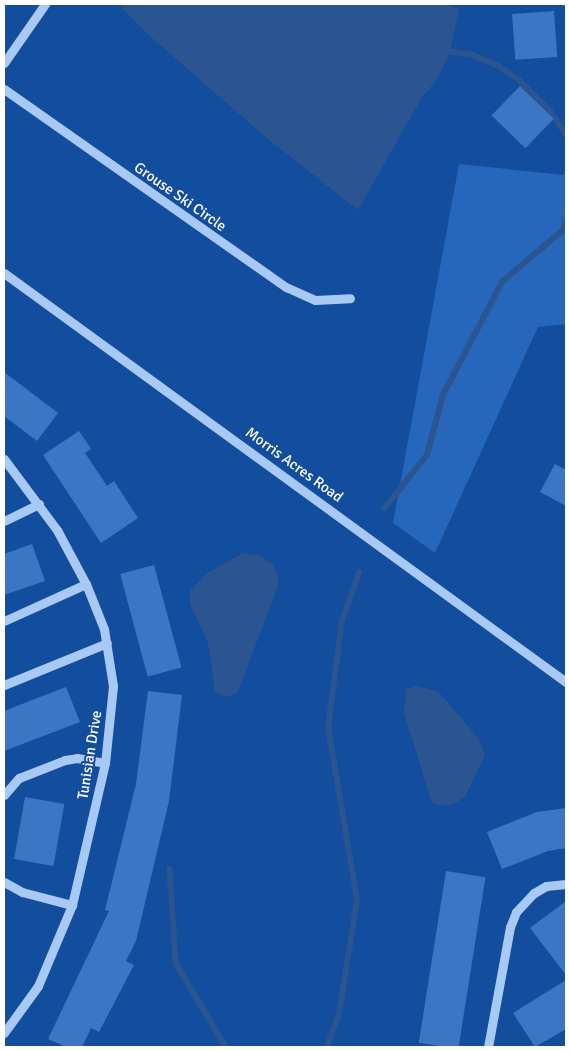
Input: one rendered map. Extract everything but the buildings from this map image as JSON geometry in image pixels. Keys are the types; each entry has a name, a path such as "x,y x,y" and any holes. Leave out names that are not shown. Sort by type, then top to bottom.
{"street":[{"path":"4,62 44,4"},
{"name":"Grouse Ski Circle","path":"4,89 286,287 315,300 350,298"},
{"name":"Morris Acres Road","path":"4,272 566,682"},
{"name":"Tunisian Drive","path":"4,459 40,504 72,554 86,584 107,643 112,694 105,764 72,905 38,986 4,1033"},
{"path":"4,521 40,504"},
{"path":"4,621 86,584"},
{"path":"4,686 107,643"},
{"path":"4,795 19,778 65,760 77,758 105,764"},
{"path":"4,882 22,892 72,905"},
{"path":"488,1047 510,927 516,912 534,893 546,886 566,884"}],"shaded area":[{"path":"124,4 445,4 459,9 450,52 438,78 421,99 358,210 269,140 151,37 122,8"},
{"path":"459,164 564,175 566,167 566,324 538,327 435,553 393,523"},
{"path":"243,553 259,555 273,565 278,575 278,586 238,692 227,697 215,692 208,643 190,604 190,591 207,573"},
{"path":"417,686 438,691 479,739 485,755 465,797 455,803 444,806 432,803 404,713 406,689"}],"waterway":[{"path":"443,50 473,55 499,66 518,79 549,109 566,134"},
{"path":"384,509 427,455 443,395 502,282 562,231 566,222"},
{"path":"327,1047 339,1014 357,900 328,727 342,621 359,573"},
{"path":"170,869 176,963 226,1047"}]}
